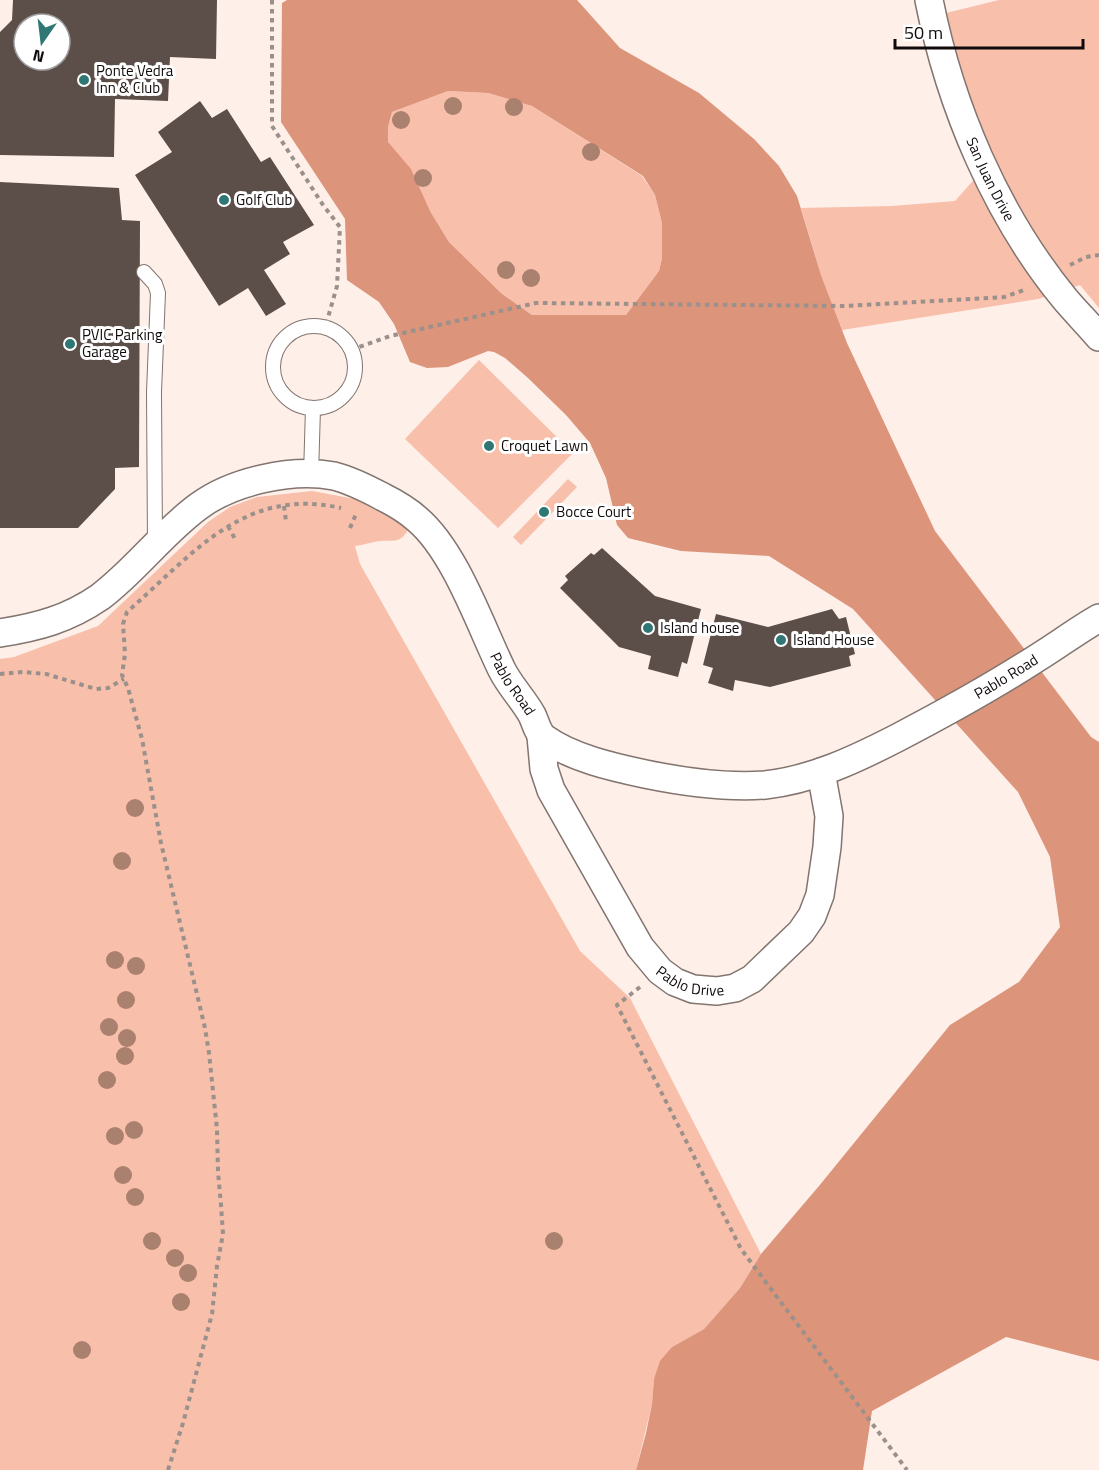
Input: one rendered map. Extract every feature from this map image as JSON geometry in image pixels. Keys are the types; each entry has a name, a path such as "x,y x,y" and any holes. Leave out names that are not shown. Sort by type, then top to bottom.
{"street":[{"name":"San Juan Drive","path":"929,0 952,91 999,197 1048,276 1099,337"},
{"name":"Pablo Road","path":"0,633 37,627 59,620 98,598 201,504 246,483 270,476 334,477 372,490 396,504 418,520 436,539 450,561 504,675 531,714 541,736 574,754 630,771 681,781 732,786 767,785 821,772 861,757 940,715 1036,659 1099,618"},
{"name":"Pablo Drive","path":"541,736 544,769 551,790 640,946 660,971 675,982 693,989 717,991 735,988 752,979 801,932 812,916 820,895 829,816 821,772"}],"lane":[{"path":"144,272 156,284 158,293 153,392 155,546"},
{"path":"307,327 325,328 341,336 351,350 356,368 349,389 333,404 313,408 296,404 285,395 274,376 274,361 278,348 287,336 307,327"},
{"path":"311,475 313,408"}],"path":[{"path":"272,0 273,126 323,205 340,227 337,286 325,328"},
{"path":"351,350 390,336 536,303 844,306 1004,297 1028,289 1048,276"},
{"path":"168,1470 212,1314 223,1234 217,1129 209,1053 200,1003 161,843 142,739 122,675 125,654 123,624 127,612 195,552 228,526 256,512 284,506 315,504 339,507 361,516"},
{"path":"284,506 286,521"},
{"path":"350,528 356,514"},
{"path":"228,526 235,539"},
{"path":"0,674 23,672 46,674 96,689 108,688 124,679"},
{"path":"660,971 617,1005 741,1250 907,1470"}],"shaded area":[{"path":"287,0 577,0 620,48 699,93 754,139 779,166 797,196 821,275 847,343 935,531 1091,737 1099,742 1099,1361 1006,1337 872,1411 863,1470 636,1470 652,1404 654,1379 660,1361 672,1347 704,1329 740,1288 761,1254 950,1025 1019,982 1060,927 1050,857 1018,792 853,609 769,556 681,551 628,538 617,525 606,478 590,443 566,415 505,358 488,351 448,367 427,368 410,362 394,324 379,302 347,280 345,219 281,122 282,3","holes":["448,91 488,93 532,106 643,176 655,195 662,223 662,258 659,271 626,315 532,315 501,293 449,242 430,211 411,169 388,142 388,127 392,112"]},
{"path":"999,0 1099,0 1099,308 1080,285 1038,299 842,330 821,275 801,208 892,206 955,201 993,158 965,86 942,14"},
{"path":"448,91 488,93 532,106 642,176 655,195 662,223 662,258 659,271 626,315 532,315 501,293 449,242 388,142 388,127 392,112"},
{"name":"Croquet Lawn","path":"479,360 573,453 498,528 405,439"},
{"name":"Bocce Court","path":"568,479 577,487 521,545 513,537"},
{"path":"312,491 355,499 409,528 403,537 397,540 355,546 360,564 580,951 630,998 761,1254 740,1288 704,1329 672,1347 654,1379 652,1404 636,1470 0,1470 0,659 14,657 98,626 208,522 230,507 257,497"}],"building":[{"name":"Ponte Vedra Inn & Club","path":"13,0 217,0 216,59 170,57 168,101 115,99 114,157 0,155 0,32 12,20 12,72 72,72 72,12 12,12"},
{"name":"Golf Club","path":"200,101 212,118 227,109 261,162 270,157 314,225 283,242 290,254 264,270 286,304 266,316 248,288 219,306 135,175 172,152 158,132"},
{"name":"PVIC Parking Garage","path":"0,182 119,188 122,220 140,221 139,467 115,468 115,489 78,528 0,528"},
{"name":"Island house","path":"602,548 655,596 701,609 687,664 682,662 678,677 648,669 651,656 619,647 560,588 568,580 565,576 591,553 594,555"},
{"name":"Island House","path":"832,609 839,619 846,617 855,654 849,656 851,666 770,687 735,680 733,691 708,683 713,668 703,665 716,614 768,627"}],"place":[{"name":"Ponte Vedra Inn & Club","path":"84,80"},
{"name":"Golf Club","path":"224,200"},
{"name":"PVIC Parking Garage","path":"70,344"},
{"name":"Croquet Lawn","path":"489,446"},
{"name":"Bocce Court","path":"544,512"},
{"name":"Island house","path":"648,628"},
{"name":"Island House","path":"781,640"}]}
